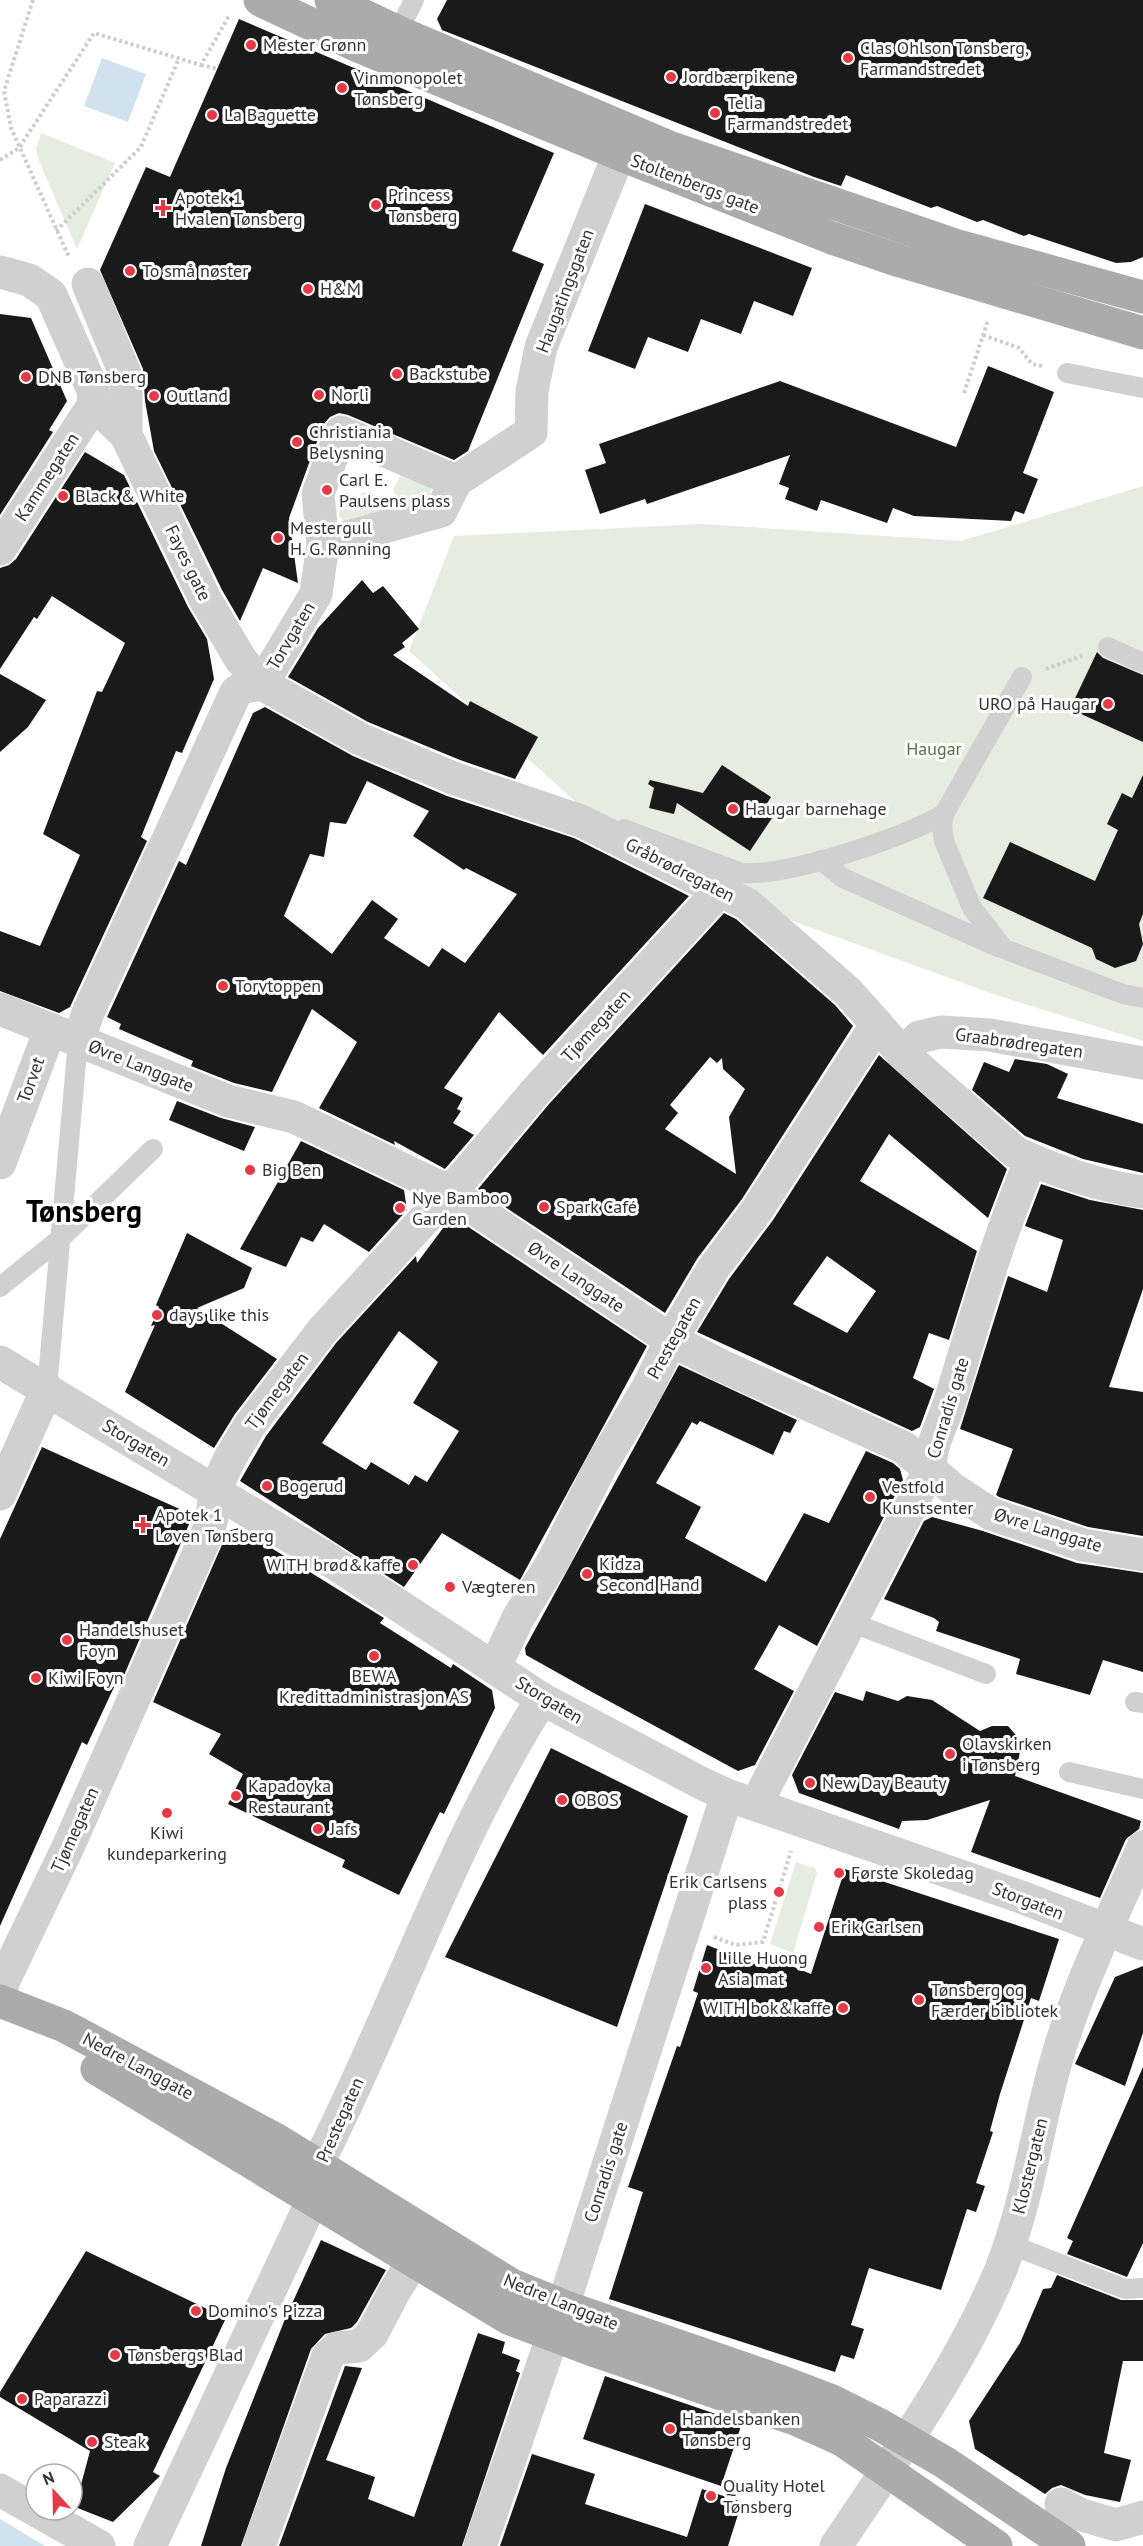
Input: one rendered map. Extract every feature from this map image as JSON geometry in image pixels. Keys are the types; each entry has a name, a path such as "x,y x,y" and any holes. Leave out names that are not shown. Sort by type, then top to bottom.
{"main road":[{"name":"Stoltenbergs gate","path":"331,0 398,32 669,147 958,246 1143,297"},
{"name":"Stoltenbergs gate","path":"247,3 832,238 900,261 1143,333"},
{"name":"Nedre Langgate","path":"0,2000 64,2026 318,2163 512,2285 557,2321 842,2440 996,2546"},
{"name":"Nedre Langgate","path":"0,2000 56,2044 508,2318 557,2321 832,2401 880,2425 944,2463 1069,2546"}],"street":[{"name":"Haugatingsgaten","path":"456,481 531,432 532,390 541,347 619,154"},
{"path":"0,272 29,280 51,295 93,390 94,404"},
{"name":"Fayes gate","path":"88,284 126,376 126,435"},
{"name":"Fayes gate","path":"94,404 126,435 205,599 241,660 262,684"},
{"name":"Kammegaten","path":"0,549 94,404"},
{"name":"Torvgaten","path":"64,1035 88,1013 236,692 244,687 262,684 316,594 323,544 318,494 341,432 456,481"},
{"path":"323,544 441,511 456,481"},
{"name":"Gråbrødregaten","path":"262,684 370,743 453,778 521,799 604,831 747,904 848,992 903,1054 1016,1152 1031,1160 1122,1189 1143,1192"},
{"name":"Tjømegaten","path":"0,2000 4,1980 68,1847 207,1534 212,1518 215,1490 230,1458 250,1425 322,1331 465,1175 535,1092 720,890"},
{"name":"Øvre Langgate","path":"0,1009 228,1101 294,1116 448,1191 671,1340 722,1366 903,1447 953,1489 991,1514 1083,1545 1143,1556"},
{"name":"Prestegaten","path":"495,1667 518,1618 553,1561 602,1464 647,1389 671,1340 713,1269 757,1210 877,1024"},
{"name":"Graabrødregaten","path":"903,1054 919,1037 941,1032 990,1035 1143,1063"},
{"name":"Torvet","path":"0,1163 64,1035"},
{"name":"Conradis gate","path":"759,1806 764,1789 930,1469 930,1453 948,1411 1007,1214 1031,1160"},
{"name":"Storgaten","path":"0,1362 215,1490 542,1699 727,1795 1021,1897 1143,1944"},
{"path":"0,1494 47,1389"},
{"name":"Prestegaten","path":"150,2546 313,2199 318,2163 412,1962 466,1836 542,1699"},
{"name":"Conradis gate","path":"480,2546 557,2321 727,1795"},
{"name":"Klostergaten","path":"836,2546 887,2470 963,2348 1001,2268 1065,2032 1143,1847"},
{"path":"259,2546 328,2356 337,2348 359,2346 372,2334 412,2260 430,2234"},
{"path":"0,2490 99,2546"},
{"path":"1061,2504 1082,2515 1116,2525 1143,2517"}],"lane":[{"path":"398,32 414,0"},
{"path":"1067,373 1143,388"},
{"path":"1108,647 1143,663"},
{"path":"1004,950 972,908 944,841 942,826 944,814 1022,677"},
{"path":"604,831 631,829 742,873 758,874 821,860 923,826 944,814"},
{"path":"821,860 843,878 1004,950 1123,994 1143,998"},
{"path":"47,1389 61,1238 64,1035"},
{"path":"0,1287 61,1238 153,1149"},
{"path":"850,1622 986,1674"},
{"path":"1069,1772 1143,1789"},
{"path":"1009,2244 1125,2289 1143,2288"}],"path":[{"path":"33,0 4,91 5,109 19,148 56,231 71,261 87,277 88,284"},
{"path":"201,65 247,3"},
{"path":"0,160 19,148 94,33 218,69"},
{"path":"56,231 141,147 179,58"},
{"path":"964,393 989,317"},
{"path":"983,335 1019,348 1032,364 1067,373"},
{"path":"1022,677 1108,647"},
{"path":"723,1940 736,1945 763,1942 791,1848 796,1819"}],"green space":[{"path":"41,133 115,163 77,249 39,161 36,149"},
{"path":"403,470 431,485 430,500 403,510 393,490"},
{"name":"Haugar","path":"1143,486 1143,1041 996,995 798,923 612,835 409,651 454,536 702,524 961,541"},
{"path":"365,492 381,498 392,515 346,524 339,516 339,506"},
{"path":"796,1862 815,1868 817,1873 793,1953 770,1944"}],"water":[{"path":"102,58 146,74 128,122 84,106"},
{"path":"0,2519 45,2546 0,2546"}],"building":[{"path":"447,0 1143,0 1143,257 1131,262 1116,263 1029,234 1024,236 983,220 977,222 937,206 931,208 846,175 841,186 814,177 442,30 437,19"},
{"path":"239,19 554,153 512,251 544,264 468,451 454,460 348,415 339,413 330,417 323,425 289,518 298,583 263,568 240,621 222,590 154,451 145,401 143,369 100,270 146,167 170,177"},
{"path":"645,204 812,268 793,316 754,301 741,334 701,319 688,352 648,337 635,369 588,351"},
{"path":"0,314 31,318 67,401 49,430 53,432 0,515"},
{"path":"988,366 1054,392 1023,473 1038,479 1024,514 1015,511 1011,521 914,516 893,508 887,523 821,500 817,511 785,499 789,488 779,484 790,455 647,504 645,499 600,514 585,470 606,463 599,444 780,381 956,447"},
{"path":"85,452 124,475 188,607 207,639 214,679 182,753 176,751 141,837 147,841 70,1007 59,1013 0,991 0,931 40,946 80,855 43,834 97,691 102,692 125,643 52,596 37,619 34,617 0,669 0,568 16,559"},
{"path":"362,580 373,593 383,586 419,629 402,643 405,647 393,655 468,706 470,701 538,737 515,779 460,760 368,722 288,677 318,628"},
{"path":"1097,652 1103,658 1143,675 1143,742 1070,709"},
{"path":"0,674 46,700 28,727 0,752"},
{"path":"265,707 353,756 447,796 574,838 689,896 543,1055 499,1012 444,1088 463,1098 457,1109 461,1111 453,1123 474,1135 445,1169 394,1141 395,1145 319,1108 357,1042 312,1009 272,1092 234,1083 191,1066 193,1061 119,1029 121,1024 107,1017 179,861 186,865 253,713","holes":["367,781 429,811 413,836 464,870 466,868 517,894 465,963 442,948 429,967 384,938 398,919 372,900 332,954 284,916 310,854 324,857 330,822 346,824"]},
{"path":"722,765 771,797 764,808 774,815 750,851 677,803 674,814 649,808 654,788 648,784 650,780 703,793"},
{"path":"1143,775 1143,914 1139,924 1143,944 1136,961 1115,968 1096,959 1092,948 983,898 1010,842 1095,881 1118,830 1107,824 1122,793 1132,798"},
{"path":"724,913 736,919 835,1005 853,1026 742,1199 697,1259 665,1313 478,1189 549,1104","holes":["710,1057 717,1063 722,1058 723,1069 745,1089 729,1117 736,1174 665,1129 678,1113 670,1105"]},
{"path":"879,1055 1007,1169 988,1218 889,1134 860,1181 977,1251 949,1340 929,1333 913,1378 934,1389 920,1427 912,1431 697,1332 729,1279 773,1220","holes":["827,1256 876,1291 847,1333 793,1304"]},
{"path":"1015,1059 1047,1064 1068,1074 1057,1098 1143,1124 1143,1173 1083,1159 1025,1136 972,1090 984,1062 1009,1072"},
{"path":"177,1101 221,1118 255,1127 244,1151 169,1120"},
{"path":"301,1141 404,1190 407,1210 369,1252 324,1224 313,1242 301,1237 286,1267 240,1249"},
{"path":"1041,1184 1090,1200 1143,1210 1143,1289 1109,1387 1143,1392 1143,1536 1088,1527 999,1497 996,1495 1013,1449 960,1429 1008,1276 1047,1292 1063,1240 1025,1226"},
{"path":"452,1216 647,1346 520,1580 442,1533 404,1587 240,1481 266,1436 336,1343 416,1256 417,1263","holes":["399,1331 438,1362 413,1403 459,1431 427,1482 415,1475 409,1485 371,1462 366,1470 322,1443"]},
{"path":"187,1233 252,1268 244,1288 197,1308 277,1359 235,1414 214,1448 125,1392 155,1325 151,1326 159,1307 156,1305"},
{"path":"679,1365 797,1420 790,1433 784,1431 773,1455 700,1421 697,1425 692,1422 656,1483 701,1507 685,1538 766,1582 804,1513 829,1523 866,1451 893,1463 900,1469 903,1480 817,1646 779,1625 754,1669 794,1691 755,1765 738,1771 526,1655 525,1648"},
{"name":"Handelshuset Foyn","path":"42,1447 193,1515 119,1687 115,1685 87,1745 82,1742 0,1926 0,1539"},
{"path":"932,1517 983,1531 1077,1563 1143,1573 1143,1672 1103,1660 1090,1695 1016,1674 1020,1659 936,1631 939,1622 934,1618 884,1599 924,1521"},
{"path":"239,1528 384,1618 380,1623 451,1668 453,1664 492,1690 495,1708 444,1814 440,1812 399,1895 342,1867 345,1860 228,1804 243,1774 209,1754 221,1734 153,1702 228,1531"},
{"path":"866,1691 898,1701 907,1696 932,1700 980,1731 992,1726 1008,1726 1022,1742 1015,1776 1141,1821 1139,1829 1126,1839 1100,1898 971,1852 990,1800 927,1820 902,1821 899,1829 799,1793 792,1775 835,1692 863,1701"},
{"path":"551,1748 688,1816 617,2027 445,1957"},
{"path":"845,1869 1059,1939 1039,2001 1031,1998 1000,2094 990,2131 993,2132 976,2183 985,2186 976,2212 967,2209 941,2290 869,2268 851,2325 864,2329 854,2359 841,2355 835,2372 609,2299 643,2192 628,2187 698,1993 693,1991 707,1945 767,1969 772,1958 811,1974"},
{"path":"1143,1966 1143,2033 1125,2086 1075,2064 1115,1977"},
{"path":"1143,2067 1143,2243 1127,2277 1067,2254 1073,2241 1067,2238"},
{"path":"321,2240 386,2270 357,2322 351,2328 325,2334 311,2349 241,2546 201,2546 226,2468 285,2319"},
{"name":"Tønsbergs Blad","path":"86,2251 226,2318 153,2472 160,2476 113,2522 84,2511 84,2473 90,2451 0,2397 0,2392"},
{"path":"1057,2275 1121,2300 1143,2300 1143,2361 1123,2361 1104,2453 1131,2460 1120,2502 1085,2495 1061,2485 1045,2494 975,2449 969,2421 1020,2343 1043,2289 1051,2288"},
{"path":"478,2333 505,2342 502,2353 520,2360 516,2371 520,2373 462,2546 279,2546 345,2366 362,2368 326,2460 375,2477 368,2499 414,2517"},
{"path":"605,2376 742,2423 721,2486 583,2439"},
{"path":"532,2454 595,2474 585,2504 687,2537 702,2489 742,2502 728,2546 500,2546"}],"place":[{"name":"Mester Grønn","path":"251,45"},
{"name":"Clas Ohlson Tønsberg, Farmandstredet","path":"848,58"},
{"name":"Jordbærpikene","path":"671,77"},
{"name":"Vinmonopolet Tønsberg","path":"342,88"},
{"name":"Telia Farmandstredet","path":"715,113"},
{"name":"La Baguette","path":"212,115"},
{"name":"Princess Tønsberg","path":"376,205"},
{"name":"Apotek 1 Hvalen Tønsberg","path":"163,208"},
{"name":"To små nøster","path":"130,271"},
{"name":"H&M","path":"308,289"},
{"name":"Backstube","path":"397,374"},
{"name":"DNB Tønsberg","path":"26,377"},
{"name":"Norli","path":"319,395"},
{"name":"Outland","path":"154,396"},
{"name":"Christiania Belysning","path":"297,442"},
{"name":"Carl E. Paulsens plass","path":"327,490"},
{"name":"Black & White","path":"63,496"},
{"name":"Mestergull H. G. Rønning","path":"278,538"},
{"name":"URO på Haugar","path":"1108,704"},
{"name":"Haugar barnehage","path":"733,809"},
{"name":"Torvtoppen","path":"223,986"},
{"name":"Big Ben","path":"250,1170"},
{"name":"Spark Café","path":"544,1207"},
{"name":"Nye Bamboo Garden","path":"400,1208"},
{"name":"days like this","path":"157,1315"},
{"name":"Bogerud","path":"267,1486"},
{"name":"Vestfold Kunstsenter","path":"870,1497"},
{"name":"Apotek 1 Løven Tønsberg","path":"143,1525"},
{"name":"WITH brød&kaffe","path":"413,1565"},
{"name":"Kidza Second Hand","path":"587,1574"},
{"name":"Vægteren","path":"450,1587"},
{"name":"Handelshuset Foyn","path":"67,1640"},
{"name":"BEWA Kredittadministrasjon AS","path":"374,1656"},
{"name":"Kiwi Foyn","path":"36,1678"},
{"name":"Olavskirken i Tønsberg","path":"950,1754"},
{"name":"New Day Beauty","path":"810,1783"},
{"name":"Kapadoyka Restaurant","path":"236,1796"},
{"name":"OBOS","path":"562,1800"},
{"name":"Kiwi kundeparkering","path":"167,1813"},
{"name":"Jafs","path":"318,1829"},
{"name":"Første Skoledag","path":"839,1873"},
{"name":"Erik Carlsens plass","path":"779,1892"},
{"name":"Erik Carlsen","path":"819,1927"},
{"name":"Lille Huong Asia mat","path":"706,1968"},
{"name":"Tønsberg og Færder bibliotek","path":"919,2000"},
{"name":"WITH bok&kaffe","path":"843,2008"},
{"name":"Domino's Pizza","path":"196,2311"},
{"name":"Tønsbergs Blad","path":"115,2355"},
{"name":"Paparazzi","path":"22,2399"},
{"name":"Handelsbanken Tønsberg","path":"670,2429"},
{"name":"Steak","path":"92,2442"},
{"name":"Quality Hotel Tønsberg","path":"711,2496"}],"district":[{"name":"Tønsberg","path":"84,1212"}]}
